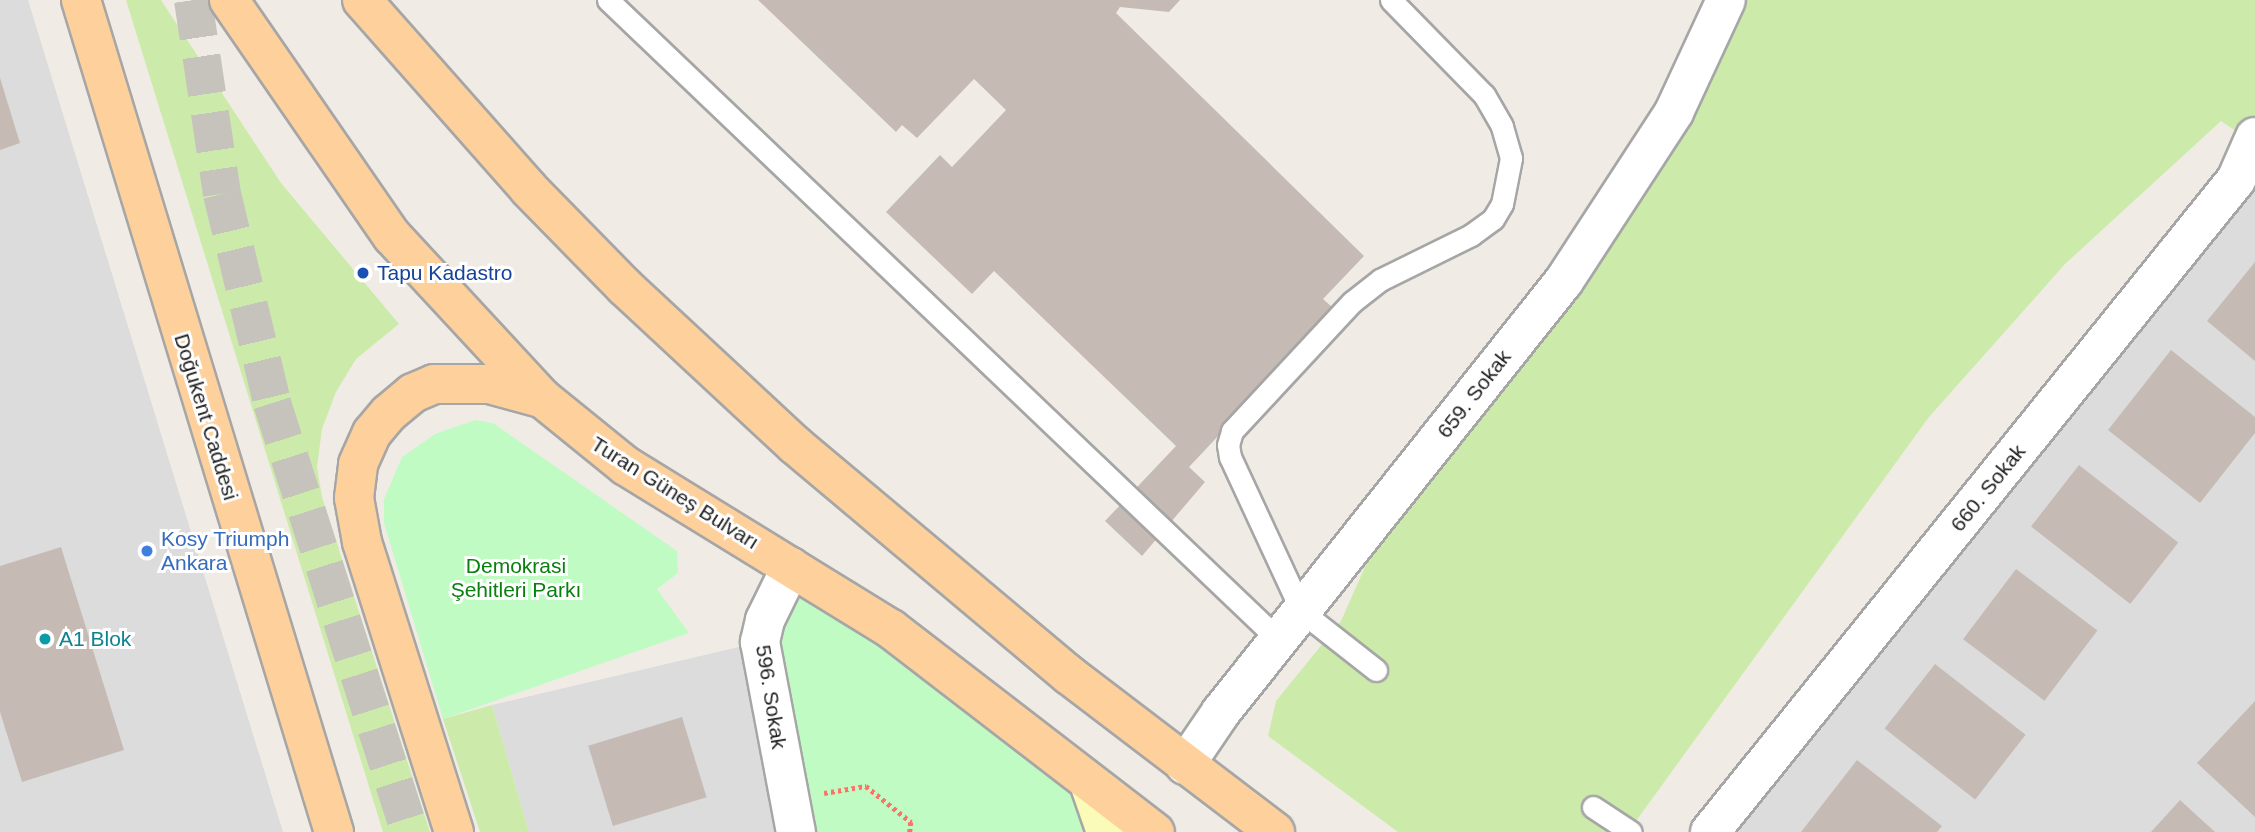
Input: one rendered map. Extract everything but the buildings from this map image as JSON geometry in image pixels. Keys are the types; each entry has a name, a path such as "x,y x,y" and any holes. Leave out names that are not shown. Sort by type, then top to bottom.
{"main road":[{"name":"Doğukent Caddesi","path":"81,0 334,832"},
{"name":"Turan Güneş Bulvarı","path":"229,0 392,236 542,398 598,447 891,629 1154,832"},
{"path":"362,0 529,189 635,296 795,445 939,567 1185,765 1275,832"},
{"path":"454,832 362,542 354,498 358,464 372,433 389,413 413,393 434,384 489,384 542,398"},
{"path":"1089,783 1106,832"}],"street":[{"name":"659. Sokak","path":"1185,765 1221,712 1564,281 1674,112 1726,0"},
{"name":"660. Sokak","path":"1710,832 2245,186 2255,137"},
{"name":"596. Sokak","path":"791,567 765,620 760,642 792,816"}],"lane":[{"path":"608,0 1290,626 1376,670"},
{"path":"1290,626 1230,457 1232,431 1352,302 1380,280 1493,219 1509,185 1511,158 1502,126 1484,94 1391,0"},
{"path":"1593,807 1631,832"}],"path":[{"path":"792,816 866,786 911,822 910,832"}],"shaded area":[{"path":"0,0 28,0 283,832 0,832"},
{"path":"2236,180 2255,193 2255,832 1710,832"},
{"path":"760,642 796,832 529,832 492,705"}],"green space":[{"path":"126,0 161,0 281,183 399,324 356,359 336,392 322,429 317,467 322,497 430,832 383,832"},
{"path":"1746,0 2255,0 2255,144 2221,121 2065,264 1929,417 1628,832 1398,832 1268,736 1276,701 1341,621 1375,544 1709,73"},
{"name":"Demokrasi Şehitleri Parkı","path":"475,420 493,423 677,551 678,573 657,589 689,633 443,719 384,523 384,499 402,457 435,434"},
{"path":"791,567 1089,783 1106,832 796,832 765,620"},
{"path":"492,705 529,832 480,832 443,719"}],"tunnel":[{"path":"193,0 222,194 272,403 410,832"}],"place":[{"name":"Tapu Kadastro","path":"363,273"},
{"name":"Kosy Triumph Ankara","path":"147,551"},
{"name":"A1 Blok","path":"45,639"}]}
